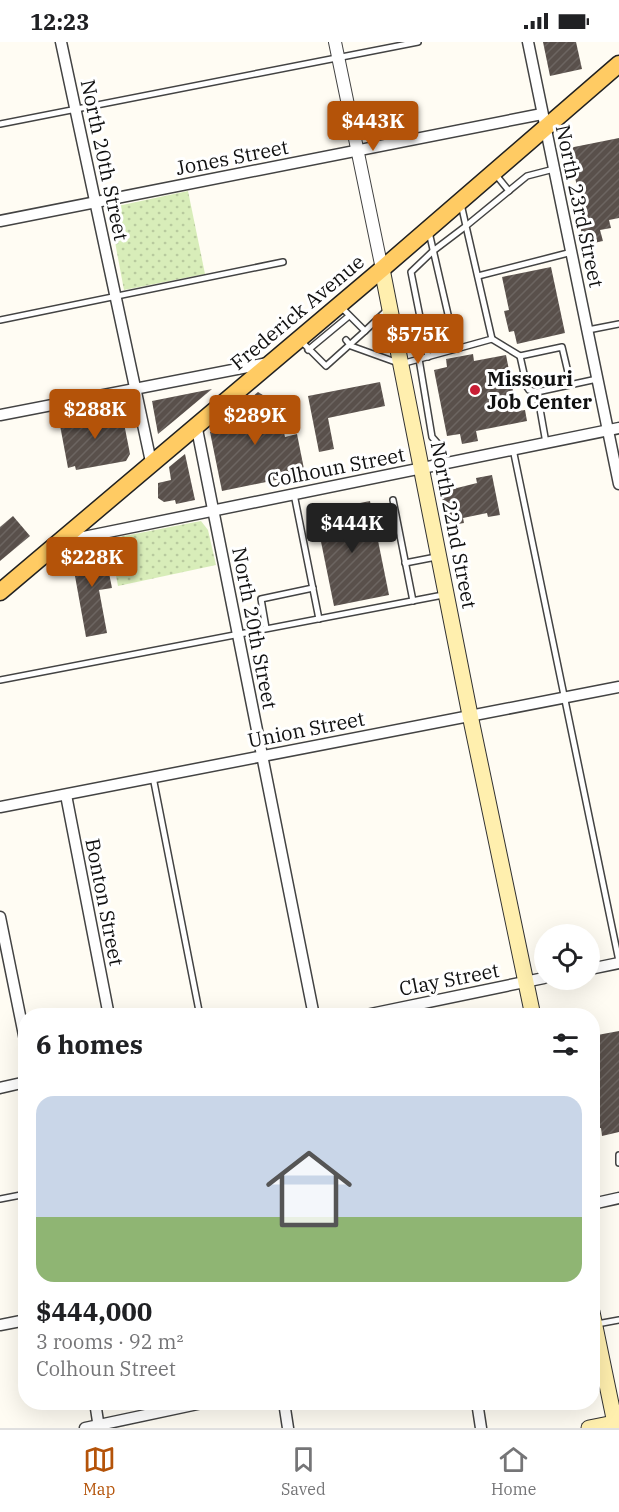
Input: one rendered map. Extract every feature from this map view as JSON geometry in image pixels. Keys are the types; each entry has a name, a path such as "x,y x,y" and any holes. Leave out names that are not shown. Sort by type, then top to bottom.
{"main road":[{"name":"Frederick Avenue","path":"0,592 270,362 303,344 344,310 382,269 493,171 544,120 617,70"},
{"name":"North 22nd Street","path":"382,269 470,715 532,1008"},
{"path":"589,1428 617,1424 600,1350"}],"street":[{"name":"North 20th Street","path":"61,42 150,462"},
{"name":"North 22nd Street","path":"335,42 382,269"},
{"name":"North 23rd Street","path":"528,42 598,379 614,429 619,484"},
{"name":"Jones Street","path":"0,221 357,150 544,120"},
{"path":"0,416 270,362"},
{"name":"North 20th Street","path":"196,424 312,1008"},
{"name":"Colhoun Street","path":"59,542 614,429"},
{"name":"Union Street","path":"0,807 619,687"},
{"name":"Bonton Street","path":"66,795 107,1008"},
{"path":"0,917 3,950 18,1012"},
{"path":"600,967 619,962"},
{"name":"Clay Street","path":"400,1008 534,980"},
{"path":"0,1088 18,1084"},
{"path":"600,1202 619,1198"},
{"path":"0,1325 18,1322"},
{"path":"96,1410 99,1427"},
{"path":"85,1428 99,1427 172,1410"},
{"path":"285,1410 288,1428"},
{"path":"478,1410 481,1428"}],"lane":[{"path":"0,124 418,42"},
{"path":"428,357 411,273 433,251 527,176 554,169"},
{"path":"493,171 509,191"},
{"path":"460,199 492,339 520,356 562,347 571,385"},
{"path":"428,227 456,350"},
{"path":"478,276 572,252"},
{"path":"0,320 284,262"},
{"path":"303,344 326,366 338,352 351,346 390,307"},
{"path":"303,344 326,339 336,330 344,310 365,332"},
{"path":"588,330 619,324"},
{"path":"346,340 351,346 401,364 492,339"},
{"path":"520,356 529,390 537,392 598,379"},
{"path":"419,359 432,437 440,446 444,464"},
{"path":"537,392 546,442"},
{"path":"513,449 619,962"},
{"path":"294,494 319,619"},
{"path":"393,500 412,601"},
{"path":"405,563 439,557"},
{"path":"266,628 261,599 313,588"},
{"path":"0,680 447,595"},
{"path":"153,777 198,1008"},
{"path":"619,1155 619,1163"},
{"path":"0,1199 18,1196"},
{"path":"600,1320 619,1320"}],"green space":[{"path":"188,191 205,274 124,290 109,210 113,207"},
{"path":"201,521 208,530 216,565 118,586 109,539"}],"building":[{"path":"543,42 576,42 582,69 550,76"},
{"path":"619,138 619,218 609,220 611,228 600,230 603,241 584,245 577,211 582,211 569,148"},
{"path":"551,267 565,333 517,344 514,331 509,332 504,311 509,310 502,277"},
{"name":"Missouri Job Center","path":"473,354 474,361 506,355 517,411 525,410 527,421 476,431 478,441 462,444 460,434 447,436 434,370 447,367 446,359"},
{"path":"380,382 385,406 328,418 334,449 319,452 308,396"},
{"path":"212,389 175,420 158,434 152,401"},
{"path":"258,392 266,397 276,395 285,437 297,434 305,474 222,491 210,432"},
{"path":"121,408 130,454 126,461 76,470 75,466 68,468 59,420"},
{"path":"185,454 195,500 176,504 175,500 164,502 158,498 158,483 171,480 169,467"},
{"path":"492,475 500,515 488,517 487,513 463,518 464,523 452,525 451,518 446,519 441,493 446,492 445,486 456,484 457,488 477,483 476,478"},
{"path":"370,501 389,595 334,606 315,512"},
{"path":"13,516 30,536 0,561 0,527"},
{"path":"104,548 112,588 99,590 107,633 86,637 71,554"},
{"path":"619,1031 619,1132 602,1136 600,1128 600,1035"}],"place":[{"name":"Missouri Job Center","path":"475,390"}]}
